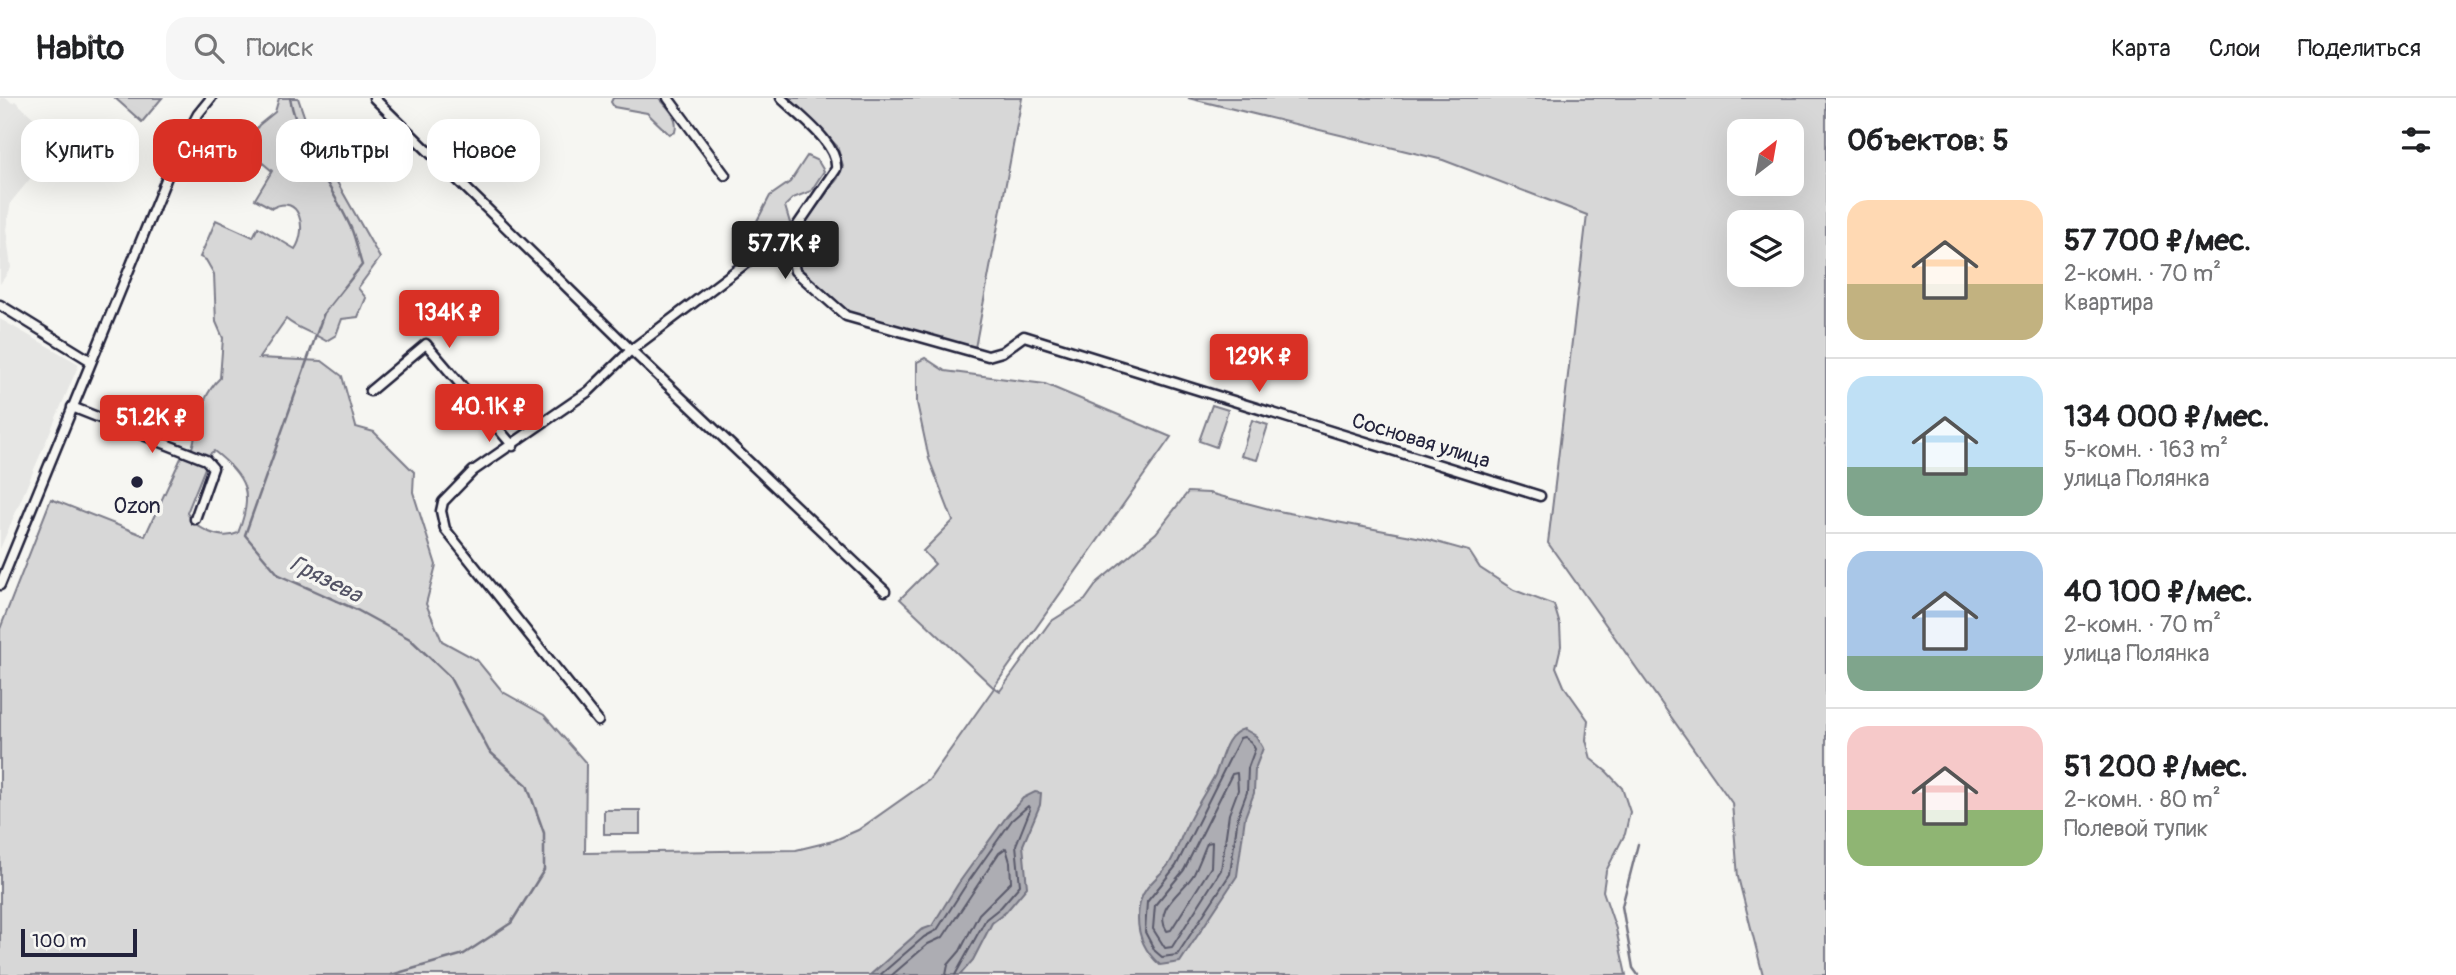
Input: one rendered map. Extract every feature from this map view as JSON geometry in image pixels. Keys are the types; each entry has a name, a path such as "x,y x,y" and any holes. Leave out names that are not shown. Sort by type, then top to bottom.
{"street":[{"path":"0,585 176,155 198,114 211,98"},
{"path":"374,98 631,350 886,591"},
{"path":"668,98 725,175"},
{"path":"598,721 444,529 441,511 443,502 473,471 513,446 589,391 631,350 750,260 790,246 793,232 836,169 837,160 831,146 781,98"},
{"name":"Сосновая улица","path":"790,246 795,271 846,316 988,356 1002,352 1024,337 1540,495"},
{"path":"0,305 91,361"},
{"path":"370,391 426,344 513,446"},
{"path":"72,407 206,460 213,468 195,519"}],"shaded area":[{"path":"0,98 7,98 12,103 15,101 35,119 21,119 21,182 27,182 11,202 6,229 11,268 0,284"},
{"path":"115,98 162,98 142,122"},
{"path":"279,98 298,98 305,119 276,119 276,182 337,182 380,258 358,288 366,298 358,317 342,319 336,335 326,341 286,319 259,358 322,361 342,376 356,427 374,432 414,472 413,492 436,565 426,604 442,641 477,660 503,692 544,715 586,763 585,853 796,850 833,841 858,830 929,780 994,688 900,599 935,564 923,551 953,521 929,459 917,403 917,362 925,358 945,371 1045,384 1171,437 994,687 1000,691 1050,622 1085,600 1098,582 1156,533 1188,492 1209,493 1273,510 1422,538 1469,551 1480,568 1514,590 1554,605 1560,625 1561,646 1556,667 1564,686 1588,720 1586,740 1591,759 1622,788 1630,812 1625,834 1606,871 1603,891 1616,929 1626,975 0,975 0,629 51,499 145,536 186,447 192,448 204,402 220,378 223,338 216,322 214,274 206,260 200,257 216,220 253,237 258,227 295,249 301,223 295,209 289,205 272,208 255,199 272,171 262,162 262,123 275,112","holes":["214,451 234,469 244,487 246,497 246,507 238,533 224,535 209,532 196,524 187,513 211,453"]},
{"path":"613,98 659,98 674,117 675,132 669,134 647,113 614,107 611,102"},
{"path":"789,98 1022,98 975,348 849,312 798,266 793,247 798,232 838,178 843,166 837,146"},
{"path":"1188,98 1826,98 1826,975 1763,975 1738,877 1732,803 1548,543 1587,215 1443,160"},
{"path":"807,156 818,161 824,171 811,191 793,198 785,206 790,223 787,229 771,234 767,246 761,246 752,253 746,250 745,244 770,196 790,182"},
{"path":"0,319 79,364 0,549"},
{"path":"1212,405 1228,410 1216,447 1199,441"},
{"path":"1252,420 1268,425 1257,460 1241,456"},
{"path":"604,810 640,810 640,834 604,834"}],"water":[{"path":"1244,729 1256,736 1263,748 1255,769 1254,793 1245,817 1237,876 1180,962 1160,965 1148,952 1141,937 1138,911 1142,896 1171,860 1188,822 1214,777 1228,742 1232,736"},
{"path":"1035,792 1041,793 1040,805 1023,845 1027,887 1006,912 992,923 973,960 960,975 870,975 921,930 932,926 958,884 1007,816 1023,798"}],"waterway":[{"name":"Грязева","path":"290,98 294,116 308,149 351,228 362,265 324,313 245,535 279,575 357,610 410,639 449,676 489,751 527,785 544,833 544,870 511,923 464,954 391,975"},
{"path":"1638,844 1622,906 1633,968 1638,975"}],"place":[{"name":"Ozon","path":"137,482"}]}
